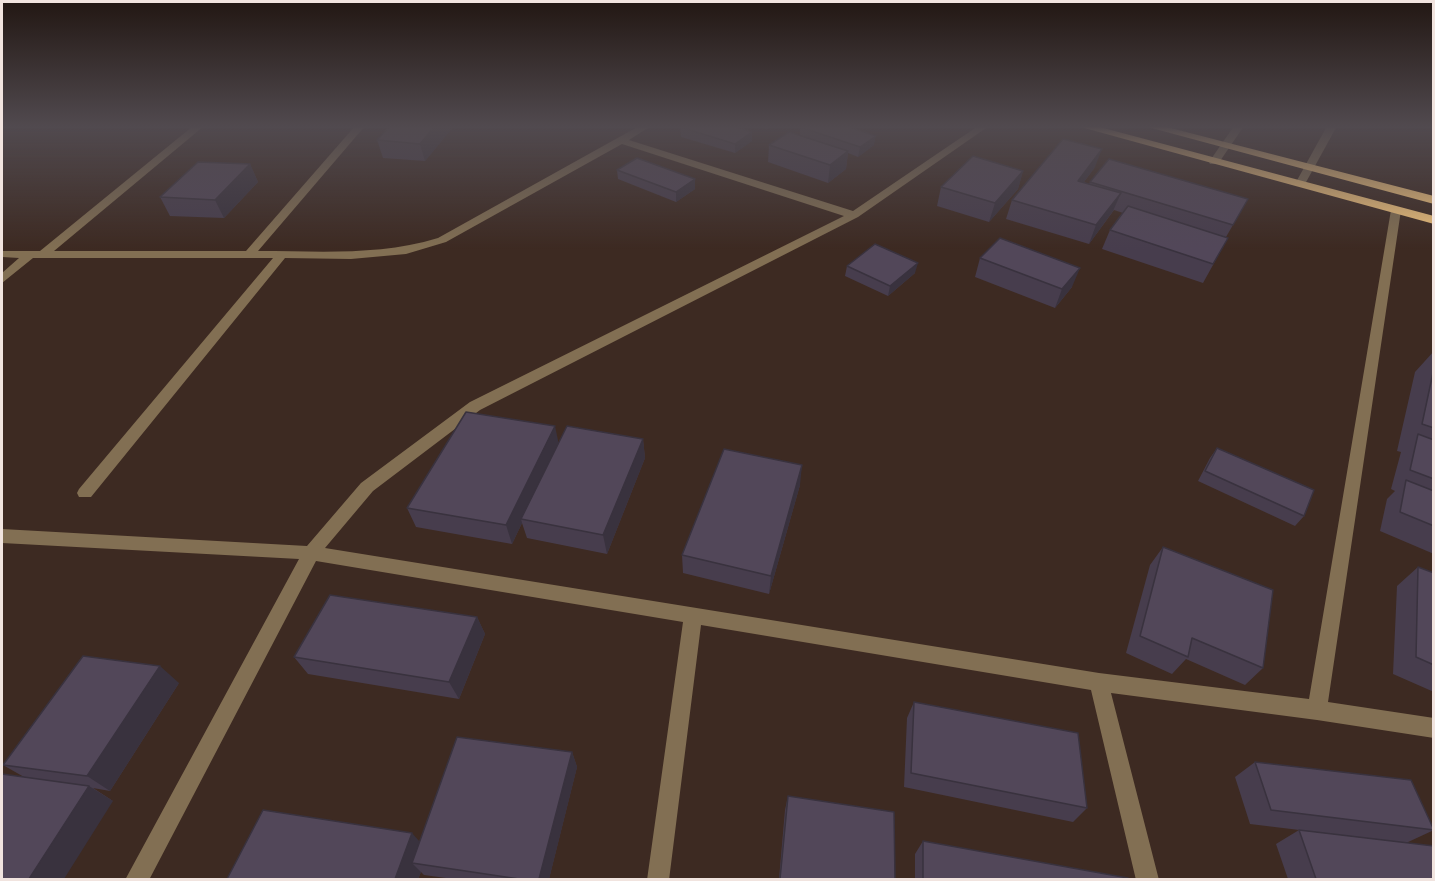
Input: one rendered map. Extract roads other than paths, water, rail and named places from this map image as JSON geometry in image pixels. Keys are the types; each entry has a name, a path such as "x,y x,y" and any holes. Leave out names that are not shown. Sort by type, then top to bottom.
{"highway":[{"path":"1234,167 1434,220"},
{"path":"1306,167 1434,200"}],"street":[{"path":"43,254 149,167"},
{"path":"249,255 325,167"},
{"path":"2,254 351,255 406,251 442,240 572,167"},
{"path":"706,167 854,214"},
{"path":"136,879 311,553 367,488 475,406 854,214 923,167"},
{"path":"1300,184 1309,168"},
{"path":"1317,710 1396,210"},
{"path":"2,279 30,254"},
{"path":"85,493 282,255"},
{"path":"2,536 311,553 1099,682 1317,710 1434,728"},
{"path":"658,879 693,616"},
{"path":"1099,682 1148,879"}]}
